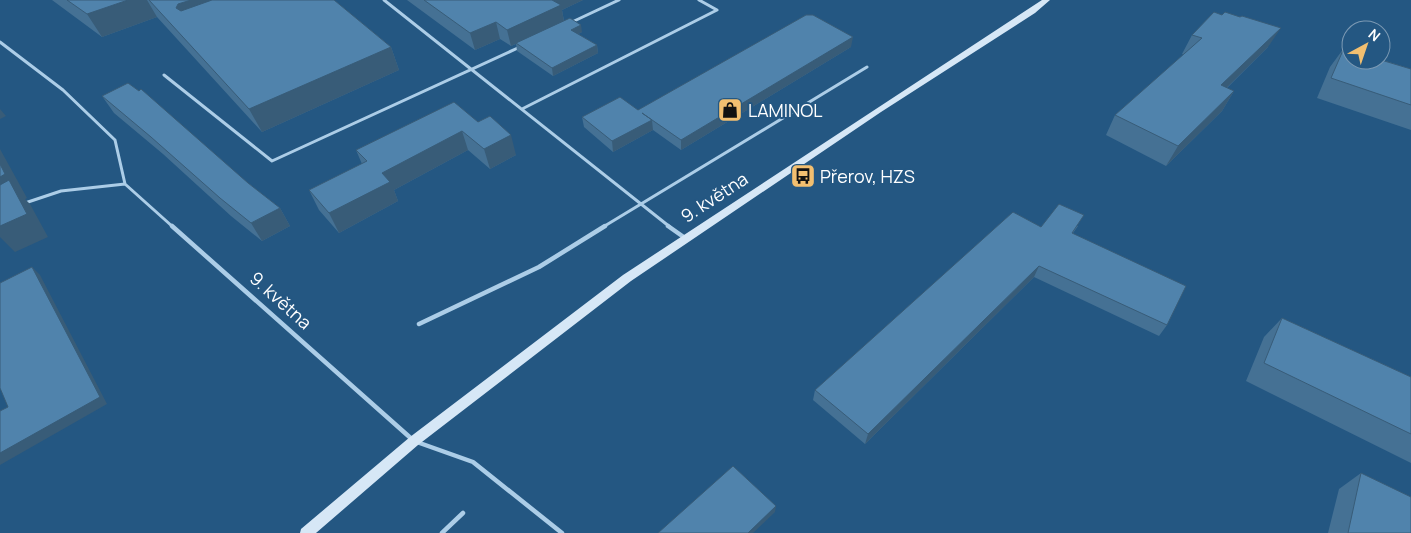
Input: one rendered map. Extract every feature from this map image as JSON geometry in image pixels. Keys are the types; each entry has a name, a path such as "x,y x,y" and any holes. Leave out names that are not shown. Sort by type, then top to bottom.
{"street":[{"name":"9. května","path":"306,533 414,441 627,278 684,238 1032,11 1046,0"}],"lane":[{"path":"384,0 638,204 684,238"},
{"path":"567,24 619,0"},
{"path":"522,109 716,10 700,0"},
{"path":"0,42 63,90 115,140 125,184 71,188 36,197 22,204"},
{"path":"164,75 272,161 524,45"},
{"path":"419,324 539,267 638,204 866,67"},
{"name":"9. května","path":"125,184 414,441"},
{"path":"414,441 473,462 562,533"},
{"path":"442,533 463,513"}],"building":[{"path":"67,0 128,0 87,14"},
{"path":"149,0 191,0 178,4 176,8 181,11 212,0 334,0 391,47 249,109"},
{"path":"424,0 552,0 561,5 507,30 496,22 470,33"},
{"path":"1214,12 1222,15 1225,12 1242,16 1281,28 1221,85 1234,91 1178,146 1115,115 1202,38 1192,35"},
{"path":"806,15 813,15 853,37 681,140 642,113 652,120 612,141 582,117 620,97 638,110"},
{"path":"570,18 581,25 571,30 597,45 552,68 516,43"},
{"path":"1341,55 1341,70 1391,70 1391,63 1411,69 1411,105 1331,78"},
{"path":"128,83 139,91 141,89 248,183 280,208 251,223 220,198 102,96"},
{"path":"454,102 478,122 490,116 511,135 484,149 462,131 382,173 390,182 329,213 309,190 367,161 356,150"},
{"path":"0,164 5,174 0,177"},
{"path":"9,180 27,214 0,226 0,185"},
{"path":"1059,204 1084,215 1072,233 1186,286 1167,325 1039,266 868,434 815,390 1013,212 1041,227"},
{"path":"32,267 100,397 0,453 0,411 8,407 0,388 0,283"},
{"path":"1282,318 1411,377 1411,434 1264,363"},
{"path":"733,466 776,506 748,533 658,533"},
{"path":"1361,473 1411,497 1411,533 1348,533"}],"place":[{"name":"LAMINOL","path":"730,110"},
{"name":"Přerov, HZS","path":"803,176"}]}
